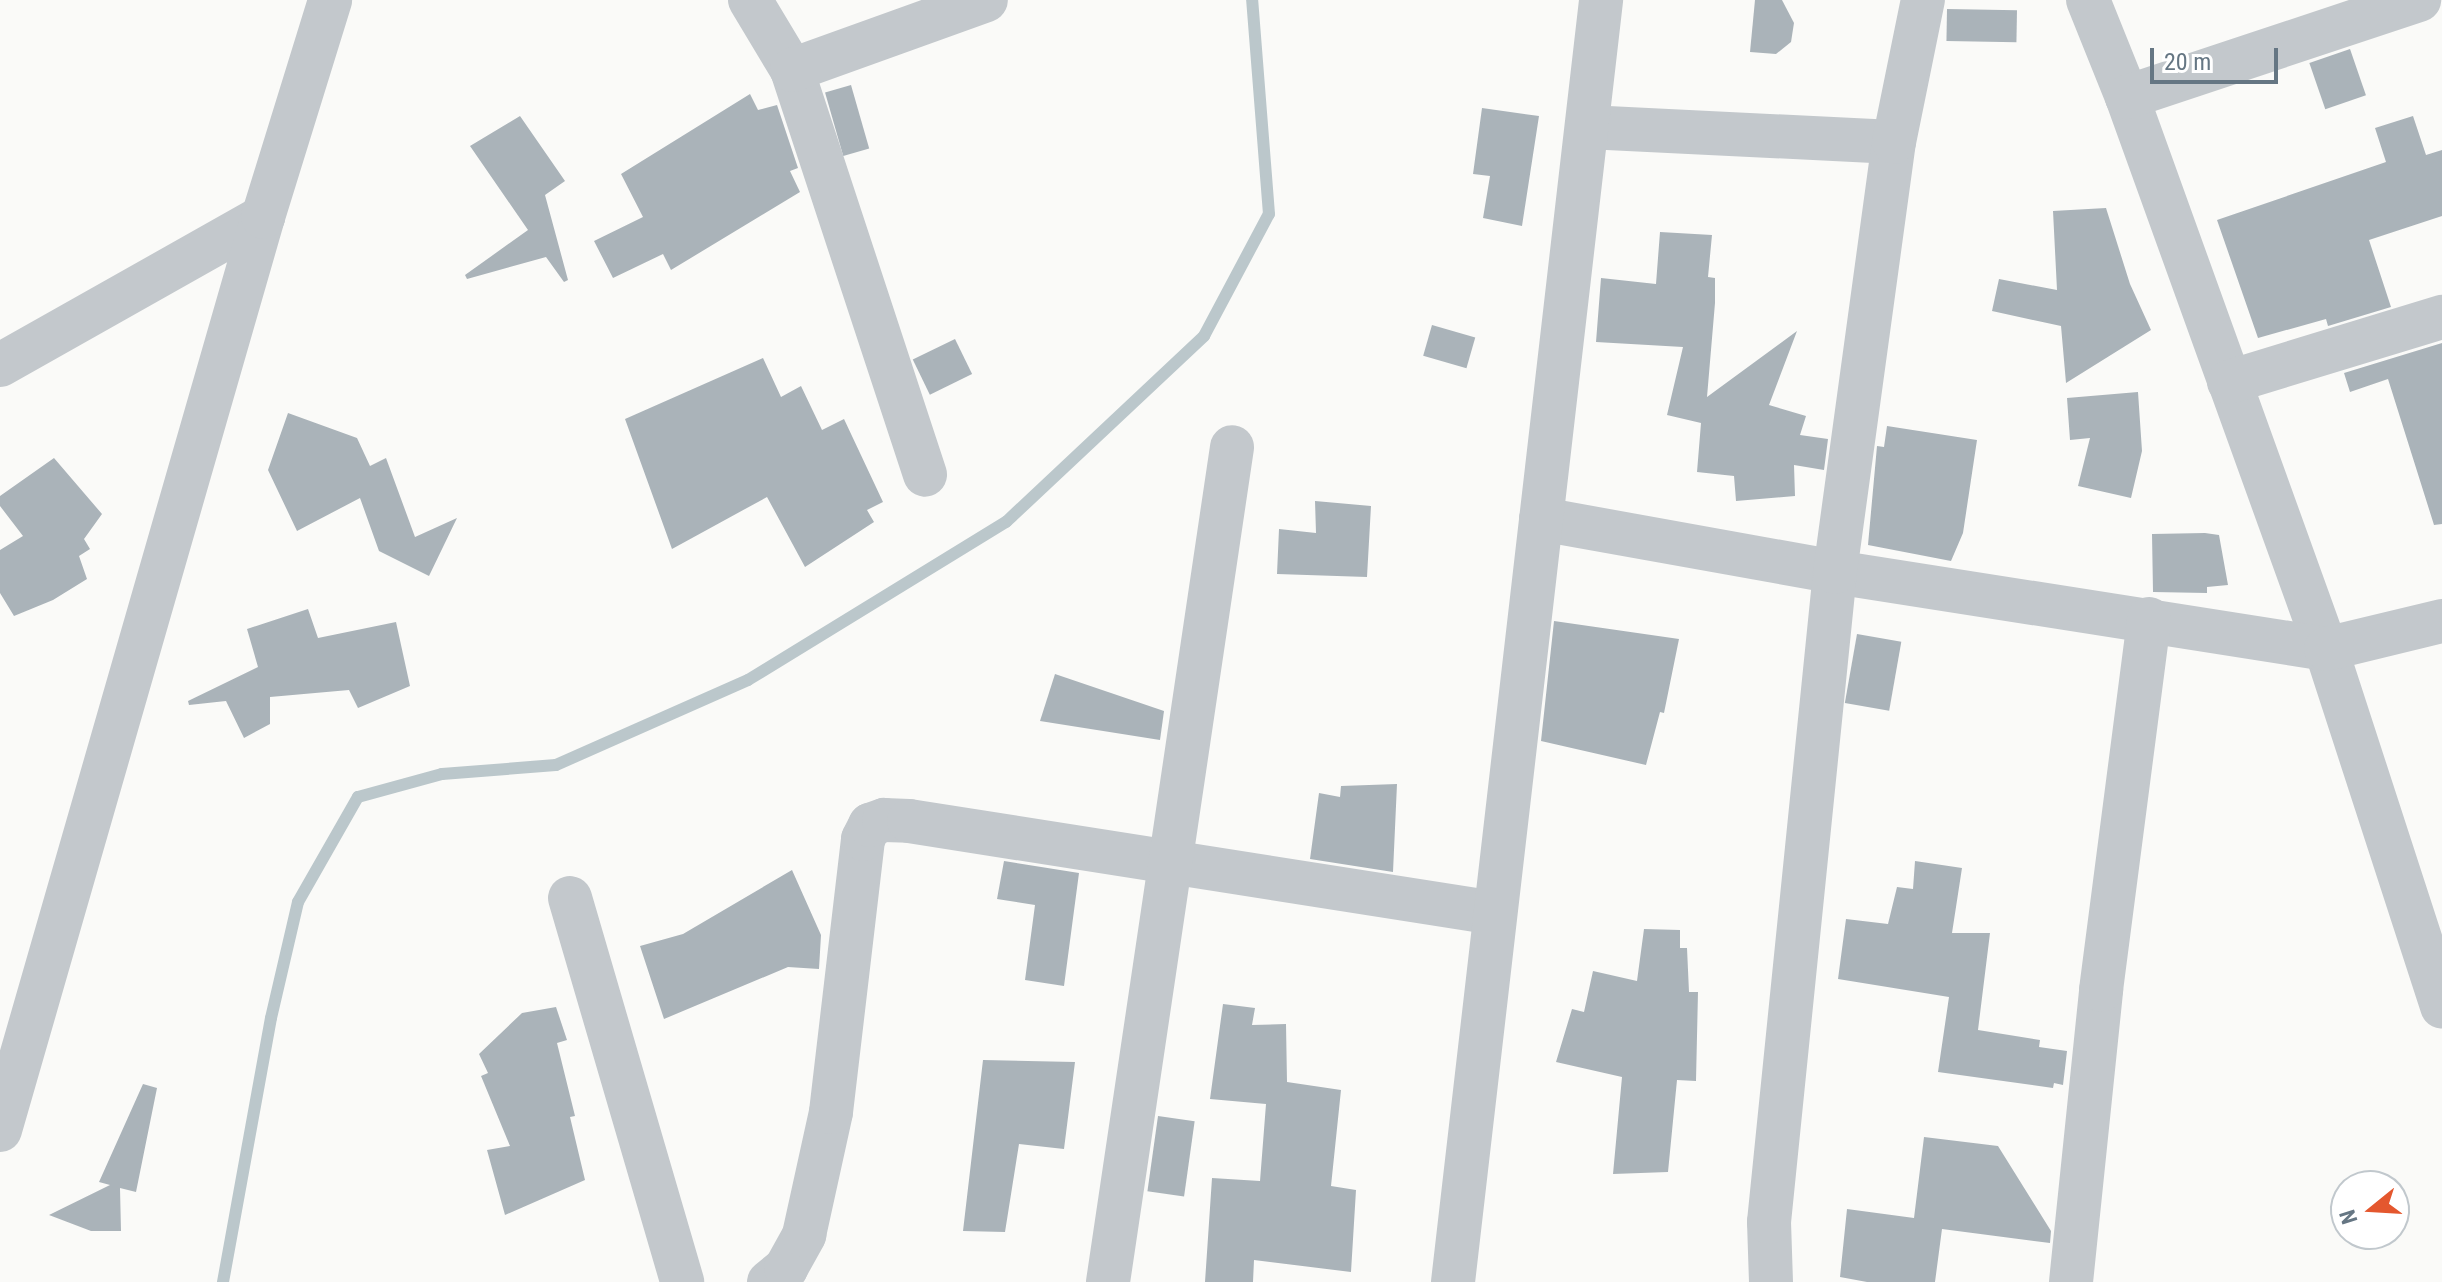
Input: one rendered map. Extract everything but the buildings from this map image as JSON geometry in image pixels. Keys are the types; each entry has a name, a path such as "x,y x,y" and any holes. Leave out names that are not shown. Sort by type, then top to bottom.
{"street":[{"path":"750,0 792,70 925,475"},
{"path":"792,70 986,0"},
{"path":"1453,1282 1601,0"},
{"path":"1771,1282 1769,1222 1835,572 1894,142 1923,0"},
{"path":"2088,0 2127,97 2326,649 2442,1007"},
{"path":"2127,97 2419,0"},
{"path":"0,1130 263,217 336,6"},
{"path":"1587,127 1894,142"},
{"path":"3,357 263,217"},
{"path":"2229,382 2442,317"},
{"path":"1108,1282 1232,447"},
{"path":"1541,519 1835,572 2326,649 2442,621"},
{"path":"2071,1282 2101,990 2149,619"},
{"path":"769,1282 786,1268 804,1235 831,1112 863,839 870,825 884,820 909,821 1495,913"},
{"path":"570,898 682,1282"}],"waterway":[{"path":"223,1282 271,1018 298,902 358,797 442,774 556,765 748,680 1006,522 1204,336 1269,214 1252,0"}]}
